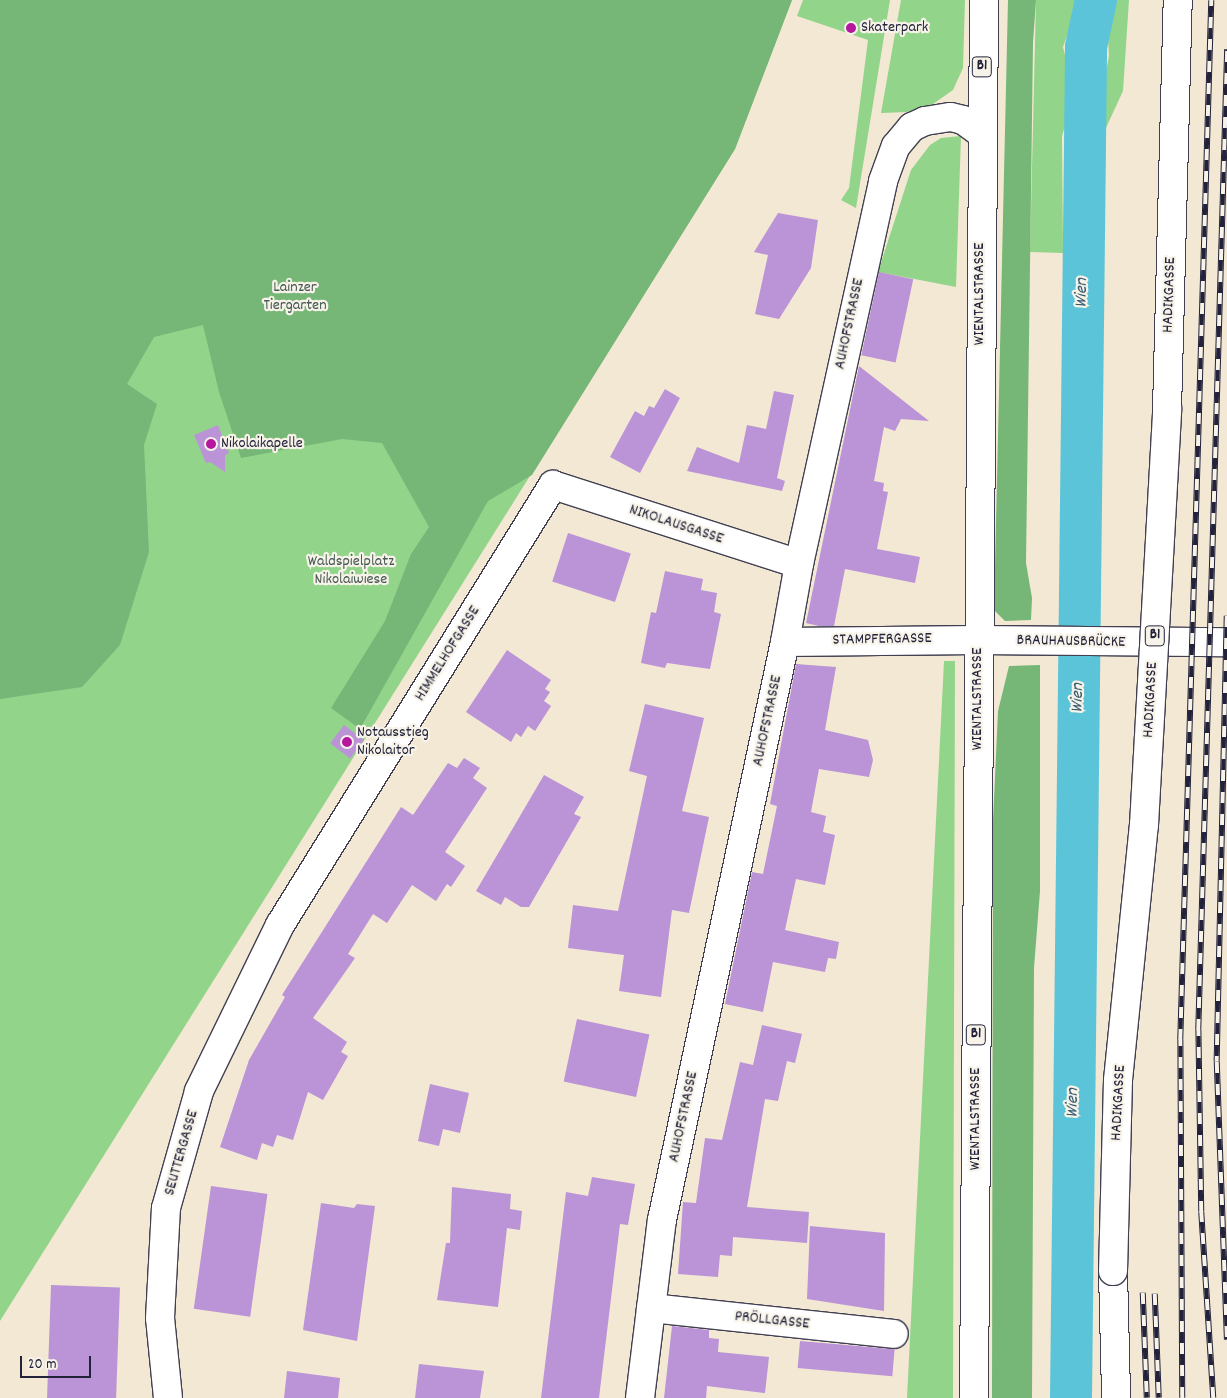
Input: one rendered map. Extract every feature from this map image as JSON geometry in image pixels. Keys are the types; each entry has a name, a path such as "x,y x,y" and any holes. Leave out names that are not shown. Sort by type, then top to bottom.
{"street":[{"name":"WIENTALSTRASSE","path":"974,1398 981,133 984,0"},
{"name":"HADIKGASSE","path":"1116,1398 1113,1271 1118,1080 1144,825 1165,440 1178,0"},
{"name":"AUHOFSTRASSE","path":"640,1398 662,1220 785,642 799,564 870,234 889,162 896,146 912,128 936,118 951,117 963,120 981,133"},
{"name":"NIKOLAUSGASSE","path":"554,485 799,564"},
{"name":"HIMMELHOFGASSE","path":"280,926 554,485"},
{"name":"STAMPFERGASSE","path":"785,642 1005,641"},
{"name":"BRAUHAUSBRÜCKE","path":"1005,641 1227,642"},
{"name":"SEUTTERGASSE","path":"168,1398 160,1318 166,1208 199,1091 280,926"},
{"name":"PRÖLLGASSE","path":"651,1308 894,1334"}],"green space":[{"name":"Lainzer Tiergarten","path":"0,0 792,0 735,149 0,1321"},
{"name":"Lainzer Tiergarten","path":"0,0 792,0 735,149 532,475 488,501 360,729 331,708 385,621 411,554 429,527 382,443 342,439 241,458 219,392 203,325 154,337 127,384 157,404 144,445 149,552 120,645 82,687 0,699"},
{"path":"803,0 890,0 856,208 841,200 849,188 868,40 797,16"},
{"path":"901,0 965,0 963,68 953,90 933,104 907,112 881,113"},
{"path":"1008,0 1036,0 1033,43 1026,563 1032,598 1031,620 1005,621 994,610"},
{"path":"1036,0 1080,0 1063,47 1070,74 1071,106 1062,136 1063,253 1030,252"},
{"path":"1114,0 1129,0 1123,91 1105,130 1099,107 1109,56 1108,39 1102,27"},
{"path":"961,136 956,287 878,272 911,170 930,145 941,138"},
{"path":"944,661 955,661 953,1398 907,1398"},
{"path":"1040,665 1040,891 1034,968 1032,1398 992,1398 993,821 998,711 1009,666"}],"building":[{"path":"778,213 818,220 811,268 779,319 755,314 768,255 754,252"},
{"path":"879,272 913,279 896,362 861,355"},
{"path":"859,366 929,421 901,419 895,431 884,427 874,481 884,483 883,491 888,492 877,549 920,557 915,583 845,569 834,626 819,626 806,623"},
{"path":"665,389 680,398 640,473 610,457 635,411 644,416 649,406 654,408"},
{"path":"774,391 794,395 777,478 785,481 782,491 687,471 697,447 739,463 747,425 766,429"},
{"name":"Nikolaikapelle","path":"218,425 229,453 225,455 225,472 210,462 206,463 194,435"},
{"path":"568,533 631,553 615,602 552,582"},
{"path":"665,571 703,579 701,590 717,593 714,612 721,614 710,669 667,663 665,668 641,663 651,612 656,613"},
{"path":"507,650 551,680 545,689 550,692 544,701 551,706 535,731 528,726 521,737 516,733 511,742 466,712"},
{"path":"796,664 836,667 825,730 868,740 873,760 869,777 819,769 811,812 826,816 823,832 835,835 825,885 796,879 785,930 839,942 836,959 828,958 825,972 773,962 763,1012 725,1004 752,872 763,874 777,806 770,804"},
{"path":"645,704 704,718 682,811 709,817 689,913 672,910 661,997 619,991 624,955 568,948 573,905 618,911 647,776 629,771"},
{"name":"Notausstieg Nikolaitor","path":"344,725 364,740 350,758 330,743"},
{"path":"464,758 480,768 473,778 487,788 445,852 465,866 451,887 447,884 436,901 412,885 387,923 373,914 348,954 355,958 313,1018 347,1042 341,1052 348,1056 323,1100 308,1092 293,1140 277,1135 273,1147 262,1143 257,1160 220,1147 249,1060 285,997 282,995 401,807 413,815 448,763 457,768"},
{"path":"544,775 584,797 574,814 581,817 529,907 521,907 505,897 501,905 476,891"},
{"path":"577,1019 649,1034 636,1097 564,1082"},
{"path":"762,1025 802,1034 795,1063 787,1061 778,1101 765,1099 747,1207 809,1212 807,1243 733,1237 732,1256 720,1255 718,1277 678,1274 683,1202 696,1203 705,1138 722,1140 740,1062 753,1065"},
{"path":"430,1084 469,1093 460,1133 443,1129 439,1146 418,1141"},
{"path":"592,1177 635,1184 628,1225 620,1224 599,1398 541,1398 566,1192 588,1196"},
{"path":"211,1186 267,1194 250,1317 194,1309"},
{"path":"452,1187 511,1194 510,1209 522,1211 520,1230 507,1228 498,1307 437,1300 446,1243 450,1243"},
{"path":"321,1203 354,1208 357,1204 375,1206 357,1341 303,1330"},
{"path":"810,1226 885,1233 884,1311 807,1299"},
{"path":"51,1285 120,1287 116,1398 47,1398"},
{"path":"672,1326 709,1330 709,1338 719,1339 718,1352 769,1357 765,1393 707,1386 706,1398 664,1398"},
{"path":"800,1341 895,1349 892,1376 798,1368"},
{"path":"419,1364 484,1371 480,1398 415,1398"},
{"path":"287,1371 340,1378 338,1398 284,1398"}],"waterway":[{"name":"Wien","path":"1071,1398 1086,47 1096,0"}],"railway":[{"path":"1182,1398 1180,1040 1211,0"},
{"path":"1213,1398 1201,1212 1198,1030 1227,49"},
{"path":"1227,616 1217,1062 1227,1340"},
{"path":"1143,1293 1147,1398"},
{"path":"1155,1294 1159,1398"}],"place":[{"name":"Skaterpark","path":"851,28"},
{"name":"Nikolaikapelle","path":"211,444"},
{"name":"Notausstieg Nikolaitor","path":"347,742"}],"park label":[{"name":"Waldspielplatz Nikolaiwiese","path":"351,571"}]}
